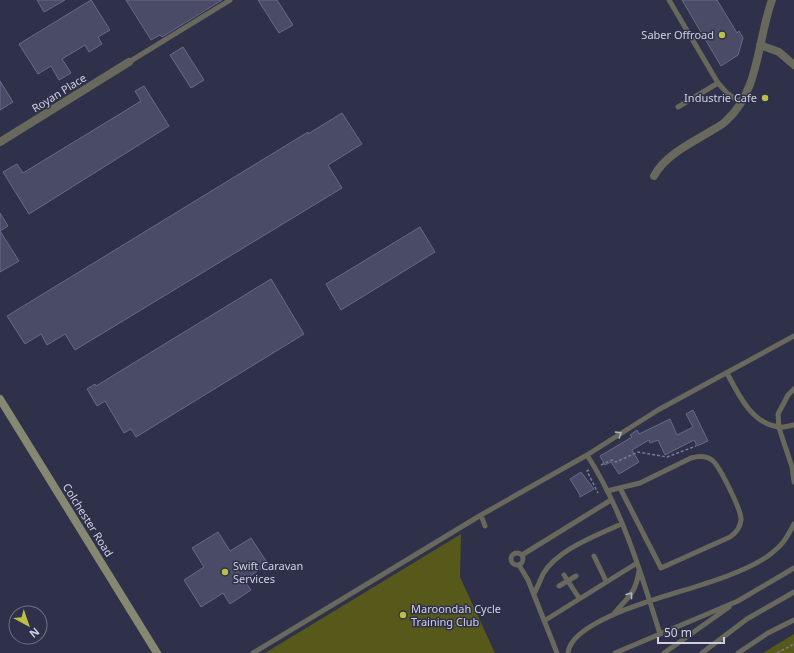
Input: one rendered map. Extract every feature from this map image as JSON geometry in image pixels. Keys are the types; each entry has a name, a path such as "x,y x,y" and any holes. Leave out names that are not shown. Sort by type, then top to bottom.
{"main road":[{"name":"Colchester Road","path":"0,399 157,653"}],"street":[{"path":"654,176 659,166 670,157 725,122 741,103 752,80 772,0"},
{"path":"760,45 779,52 794,65"},
{"name":"Royan Place","path":"0,142 129,62"}],"lane":[{"path":"129,62 230,0"},
{"path":"669,0 718,83 727,93 741,103"},
{"path":"678,107 718,83"},
{"path":"253,653 481,516 587,455 658,410 794,336"},
{"path":"727,373 745,404 756,416 768,424 780,428 794,425"},
{"path":"794,389 788,395 778,414 780,428 792,467 794,482"},
{"path":"587,455 607,491 637,563 660,634"},
{"path":"607,491 640,483 691,458 699,456 705,457 711,459 718,468 738,506 741,512 740,527 736,533 730,537 660,568 620,488"},
{"path":"522,555 611,500"},
{"path":"481,516 485,526"},
{"path":"534,594 544,573 553,562 564,553 621,524"},
{"path":"568,653 568,649 581,632 613,615 650,600 703,585 743,570 767,557 784,543 794,524"},
{"path":"522,555 520,553 514,553 511,557 512,562 519,565 528,580 557,653"},
{"path":"519,565 523,560 522,555"},
{"path":"594,556 606,581"},
{"path":"544,621 637,563"},
{"path":"664,653 738,601 794,568"},
{"path":"613,615 632,593 637,584 639,570"},
{"path":"564,575 579,598"},
{"path":"559,586 576,576"},
{"path":"702,653 747,619 794,592"},
{"path":"615,653 738,601"},
{"path":"738,653 768,633 794,620"}],"path":[{"path":"602,465 612,460 616,462 638,452 666,457 696,446"},
{"path":"587,467 589,470 587,471 598,493"},
{"path":"778,653 794,644"}],"shaded area":[{"name":"Maroondah Cycle Training Club","path":"461,534 460,577 495,653 265,653"},
{"path":"794,634 794,653 763,653"}],"building":[{"path":"37,0 65,0 44,12"},
{"path":"91,0 110,30 98,37 102,44 89,52 85,45 62,59 71,73 59,80 51,66 38,74 19,44"},
{"path":"126,0 222,0 162,37 160,35 151,40"},
{"path":"258,0 277,0 293,25 279,33"},
{"name":"Saber Offroad","path":"682,0 717,0 737,33 739,31 743,38 738,55 721,66"},
{"path":"183,47 204,80 191,88 170,55"},
{"path":"0,81 13,102 0,110"},
{"path":"144,86 169,126 29,214 3,172 17,164 23,173 110,120 141,101 135,91"},
{"path":"342,113 362,144 328,165 342,188 75,350 65,334 47,345 41,334 25,344 7,316 308,132 308,134"},
{"path":"0,213 8,226 0,231"},
{"path":"420,227 435,252 341,310 326,284"},
{"path":"0,231 19,261 0,272"},
{"path":"271,279 304,334 136,437 131,429 124,433 105,401 97,406 87,389 95,384 96,386"},
{"path":"693,410 708,441 697,446 694,440 665,455 658,440 650,443 649,440 632,450 639,462 619,474 611,462 605,465 600,456 632,437 630,435 637,430 639,434 670,419 677,435 693,427 686,414"},
{"path":"581,472 594,489 580,497 570,479"},
{"path":"218,532 230,551 251,538 268,564 244,580 251,590 230,604 223,593 201,607 184,580 204,567 192,548"}],"place":[{"name":"Saber Offroad","path":"722,35"},
{"name":"Industrie Cafe","path":"765,98"},
{"name":"Swift Caravan Services","path":"225,572"},
{"name":"Maroondah Cycle Training Club","path":"403,615"}]}
